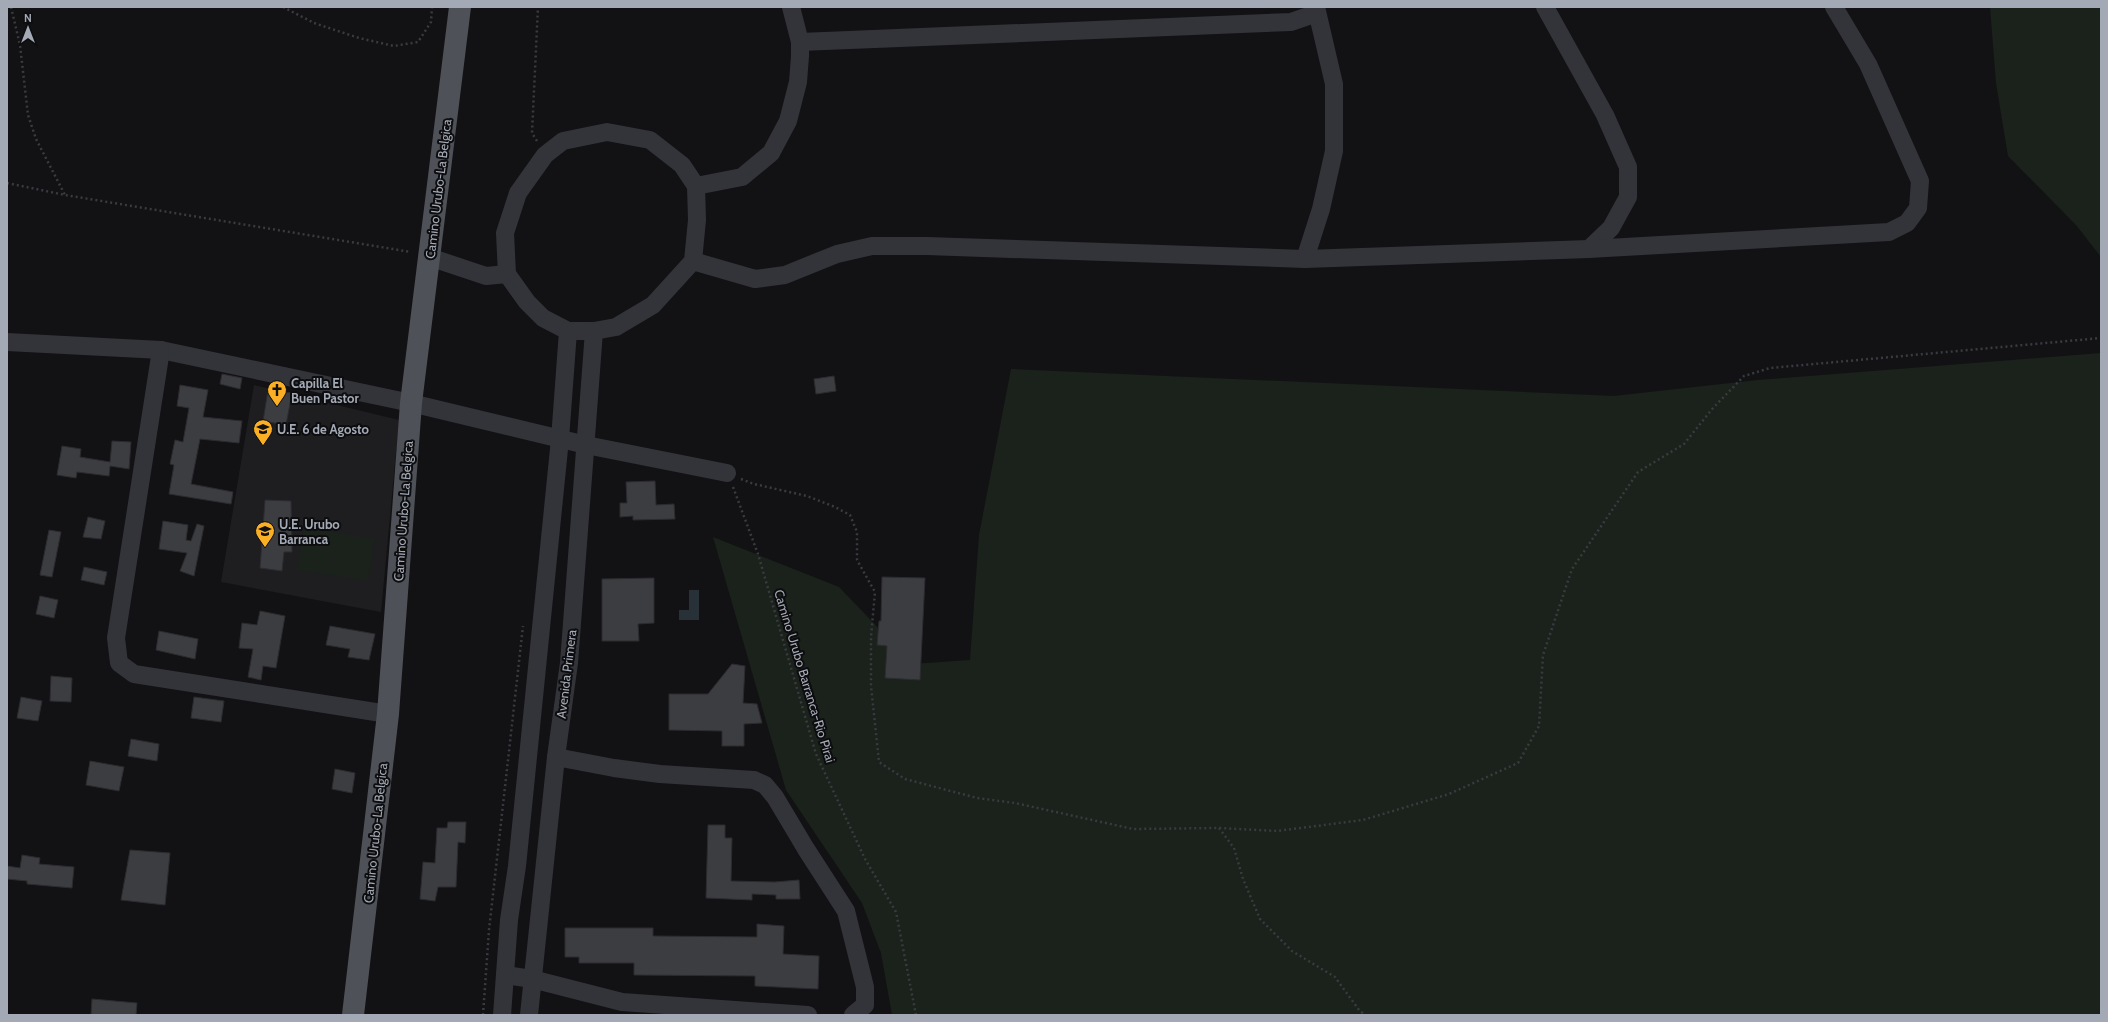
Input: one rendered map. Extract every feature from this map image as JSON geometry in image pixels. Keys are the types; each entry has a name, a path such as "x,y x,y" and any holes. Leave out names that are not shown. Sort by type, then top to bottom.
{"main road":[{"name":"Camino Urubo-La Belgica","path":"353,1015 388,714 411,403 460,7"}],"street":[{"path":"696,186 742,177 771,153 788,121 798,82 800,42 791,7"},
{"path":"1545,7 1605,116 1628,167 1628,198 1611,228 1589,249"},
{"path":"693,262 755,279 786,275 837,254 872,246 935,246 1305,259 1589,249 1889,232 1907,223 1918,208 1920,181 1868,64 1834,7"},
{"path":"800,42 1291,22 1316,10 1334,84 1334,151 1321,209 1305,259"},
{"path":"607,132 628,134 650,140 682,165 696,186 697,220 693,262 653,305 616,327 594,331 568,331 543,318 527,302 507,274 505,233 518,193 545,155 563,141 584,135 607,132"},
{"path":"429,257 486,276 507,274"},
{"path":"502,1015 560,439 568,331"},
{"name":"Avenida Primera","path":"529,1015 556,757 569,663 594,331"},
{"path":"7,342 162,350 411,403 586,445 727,473"},
{"path":"162,350 116,638 119,663 134,674 388,714"},
{"path":"556,757 637,771 754,780 765,785 775,797 846,911 865,987 865,1006 853,1015"},
{"path":"505,975 532,979 622,1002 808,1015"}],"path":[{"path":"11,7 20,44 28,115 36,139 65,195"},
{"path":"283,7 314,23 359,38 394,46 418,42 430,22 432,7"},
{"path":"538,7 532,133 545,155"},
{"path":"7,183 65,195 408,251"},
{"path":"727,473 754,484 807,496 835,507 850,516 857,532 857,560 875,592 871,637 871,686 875,737 879,762 905,779 977,798 1015,803 1133,829 1219,828 1277,831 1363,820 1448,794 1518,763 1539,726 1543,655 1572,569 1638,472 1684,444 1713,408 1744,376 1770,368 2101,338"},
{"name":"Camino Urubo Barranca-Rio Pirai","path":"727,473 758,554 816,754 865,859 896,912 916,1015"},
{"path":"483,1015 489,930 523,625"},
{"path":"1219,828 1234,848 1243,879 1260,919 1292,951 1335,977 1359,1010 1365,1015"}],"shaded area":[{"path":"1990,7 2101,7 2101,257 2076,225 2008,156 1996,83"},
{"path":"2101,353 2101,1015 892,1015 881,953 862,903 786,790 713,537 839,587 913,664 970,660 979,535 1011,369 1614,396 1758,380"},
{"path":"254,385 399,420 381,612 221,582"},
{"path":"304,527 375,539 368,581 297,570"},
{"path":"689,590 699,590 699,620 679,620 679,610 689,610"}],"building":[{"path":"222,374 242,378 240,389 220,384"},
{"path":"834,376 836,391 816,394 814,379"},
{"path":"180,385 208,390 203,417 242,421 239,443 200,439 191,484 233,492 231,504 169,494 174,465 170,464 175,440 183,442 189,408 177,406"},
{"name":"Capilla El Buen Pastor","path":"268,390 292,393 286,425 263,421"},
{"path":"112,441 131,442 129,469 110,466 109,476 77,472 76,478 57,475 62,446 81,449 80,457 110,462"},
{"path":"655,481 656,505 674,504 675,519 633,520 633,516 620,517 620,503 627,503 626,482"},
{"path":"265,500 291,501 292,552 284,552 282,571 260,568"},
{"path":"88,517 105,521 101,539 83,537"},
{"path":"163,521 188,525 186,540 191,541 197,524 204,526 194,576 180,571 187,553 159,549"},
{"path":"49,530 61,532 52,577 40,575"},
{"path":"84,567 107,572 104,585 81,580"},
{"path":"882,577 925,578 920,680 885,678 887,646 877,645 879,621 881,621"},
{"path":"654,578 654,623 638,624 639,641 602,641 602,579"},
{"path":"40,596 58,600 54,618 36,614"},
{"path":"260,611 285,616 276,668 263,666 261,680 248,677 253,649 239,648 242,623 257,625"},
{"path":"330,626 375,634 369,660 348,657 350,649 326,645"},
{"path":"159,631 198,639 195,659 156,650"},
{"path":"732,664 745,666 743,703 757,704 762,723 744,724 744,746 722,746 722,731 669,730 669,694 708,694"},
{"path":"51,676 72,678 71,702 50,701"},
{"path":"21,697 42,701 38,721 17,718"},
{"path":"194,697 224,701 221,722 191,718"},
{"path":"131,739 159,744 157,761 128,756"},
{"path":"90,761 124,767 119,791 86,785"},
{"path":"335,769 355,773 352,793 332,789"},
{"path":"448,822 466,822 465,843 458,842 456,887 438,887 435,901 420,899 423,862 435,863 437,828 447,828"},
{"path":"708,825 725,825 725,838 732,838 731,881 775,882 799,880 800,899 776,899 776,895 752,894 752,900 706,898"},
{"path":"130,850 170,853 165,905 121,900"},
{"path":"22,855 40,858 39,864 74,867 72,888 27,884 27,881 7,879 7,866 20,868"},
{"path":"757,924 784,926 783,954 819,956 818,989 755,986 755,976 634,975 634,963 579,963 579,957 565,957 565,928 653,928 653,936 757,937"},
{"path":"92,999 137,1003 136,1015 91,1015"}],"place":[{"name":"Capilla El Buen Pastor","path":"277,407"},
{"name":"U.E. 6 de Agosto","path":"263,446"},
{"name":"U.E. Urubo Barranca","path":"265,548"}]}
